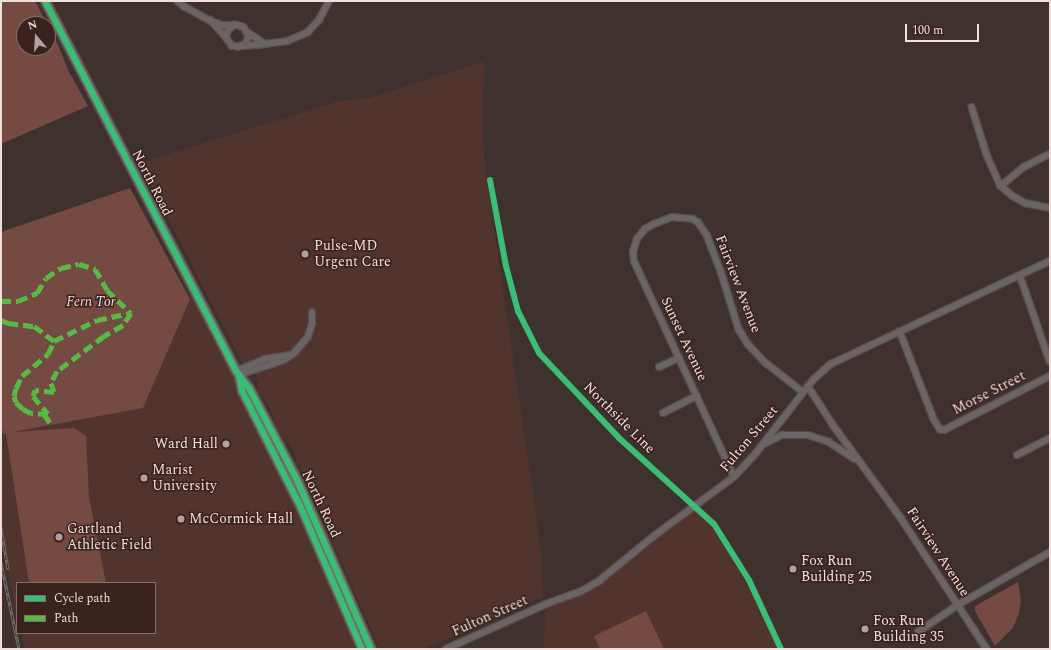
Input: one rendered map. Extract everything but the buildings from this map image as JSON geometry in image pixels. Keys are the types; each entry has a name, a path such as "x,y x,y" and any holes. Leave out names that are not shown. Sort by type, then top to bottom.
{"highway":[{"name":"North Road","path":"45,1 237,373 249,388 299,485 371,649"},
{"name":"North Road","path":"237,373 242,391 301,508 362,649"}],"street":[{"path":"178,1 185,7 211,21 222,25 241,25 248,33 264,44"},
{"path":"211,21 232,46 287,41 307,33 319,20 329,1"},
{"path":"226,38 228,30 234,25"},
{"path":"243,46 248,40 248,33"},
{"path":"972,107 987,155 1001,186 1013,196 1025,203 1050,208"},
{"path":"1001,186 1024,167 1050,154"},
{"name":"Fairview Avenue","path":"662,220 681,217 693,219 698,222 707,235 721,271 739,329 748,344 766,363 803,392"},
{"name":"Sunset Avenue","path":"662,220 645,230 637,239 633,252 634,262 734,477"},
{"name":"Fulton Street","path":"448,649 546,604 588,588 662,530 734,477 758,450 808,386 831,364 1050,261"},
{"path":"1020,275 1050,361"},
{"path":"237,373 284,360 300,348 308,337 312,314"},
{"name":"Morse Street","path":"900,331 934,419 940,429 944,430 1050,376"},
{"path":"659,367 679,358"},
{"name":"Fairview Avenue","path":"808,386 834,426 867,470 987,649"},
{"path":"663,413 697,396"},
{"name":"Fairview Avenue","path":"758,450 777,437 787,435 808,435 822,439 850,454 867,470"},
{"path":"1017,455 1050,438"},
{"path":"918,632 958,605 1050,552"}],"shaded area":[{"path":"485,61 482,122 485,168 534,500 541,555 543,597 422,649 380,649 296,460 295,452 276,428 272,414 264,398 257,391 258,382 252,367 245,365 241,360 139,163 339,101 369,98"},
{"name":"Marist University","path":"197,296 362,649 25,649 21,634 156,634 156,582 16,582 16,611 1,540 1,355"},
{"path":"698,506 711,518 741,563 782,649 543,649 546,605 592,589 613,574 670,525"}],"green space":[{"path":"1,1 35,1 43,16 16,16 16,56 56,56 56,41 68,70 88,106 1,144"},
{"name":"Fern Tor","path":"130,188 190,299 143,408 12,432 74,428 86,436 89,497 106,582 29,582 6,434 3,434 1,420 1,232"},
{"path":"1018,582 1021,600 1019,613 1013,628 995,646 975,611 975,606"},
{"path":"646,611 664,649 600,649 594,636"}],"railway":[{"path":"1,528 8,569"},
{"path":"1,562 19,649"}],"marked path":[{"path":"1,301 18,301 37,293 46,278 61,268 79,264 95,269 107,290 131,313"},
{"path":"131,313 123,325 104,336 57,371 51,383 54,392 35,390 33,396 48,414 31,413 23,409 16,402 14,396 22,376 48,354 54,341 97,320 131,313"},
{"path":"1,320 8,323 34,326 54,341"},
{"path":"44,414 50,423"}],"cycle path":[{"path":"45,1 236,371 249,388 297,480 371,649"},
{"name":"Northside Line","path":"490,180 506,266 518,311 539,353 619,438 714,524 749,580 781,649"},
{"path":"239,375 242,391 301,508 362,649"}],"place":[{"name":"Pulse-MD Urgent Care","path":"305,254"},
{"name":"Ward Hall","path":"226,444"},
{"name":"Marist University","path":"144,478"},
{"name":"McCormick Hall","path":"181,519"},
{"name":"Gartland Athletic Field","path":"59,537"},
{"name":"Fox Run Building 25","path":"793,569"},
{"name":"Fox Run Building 35","path":"865,629"}]}
